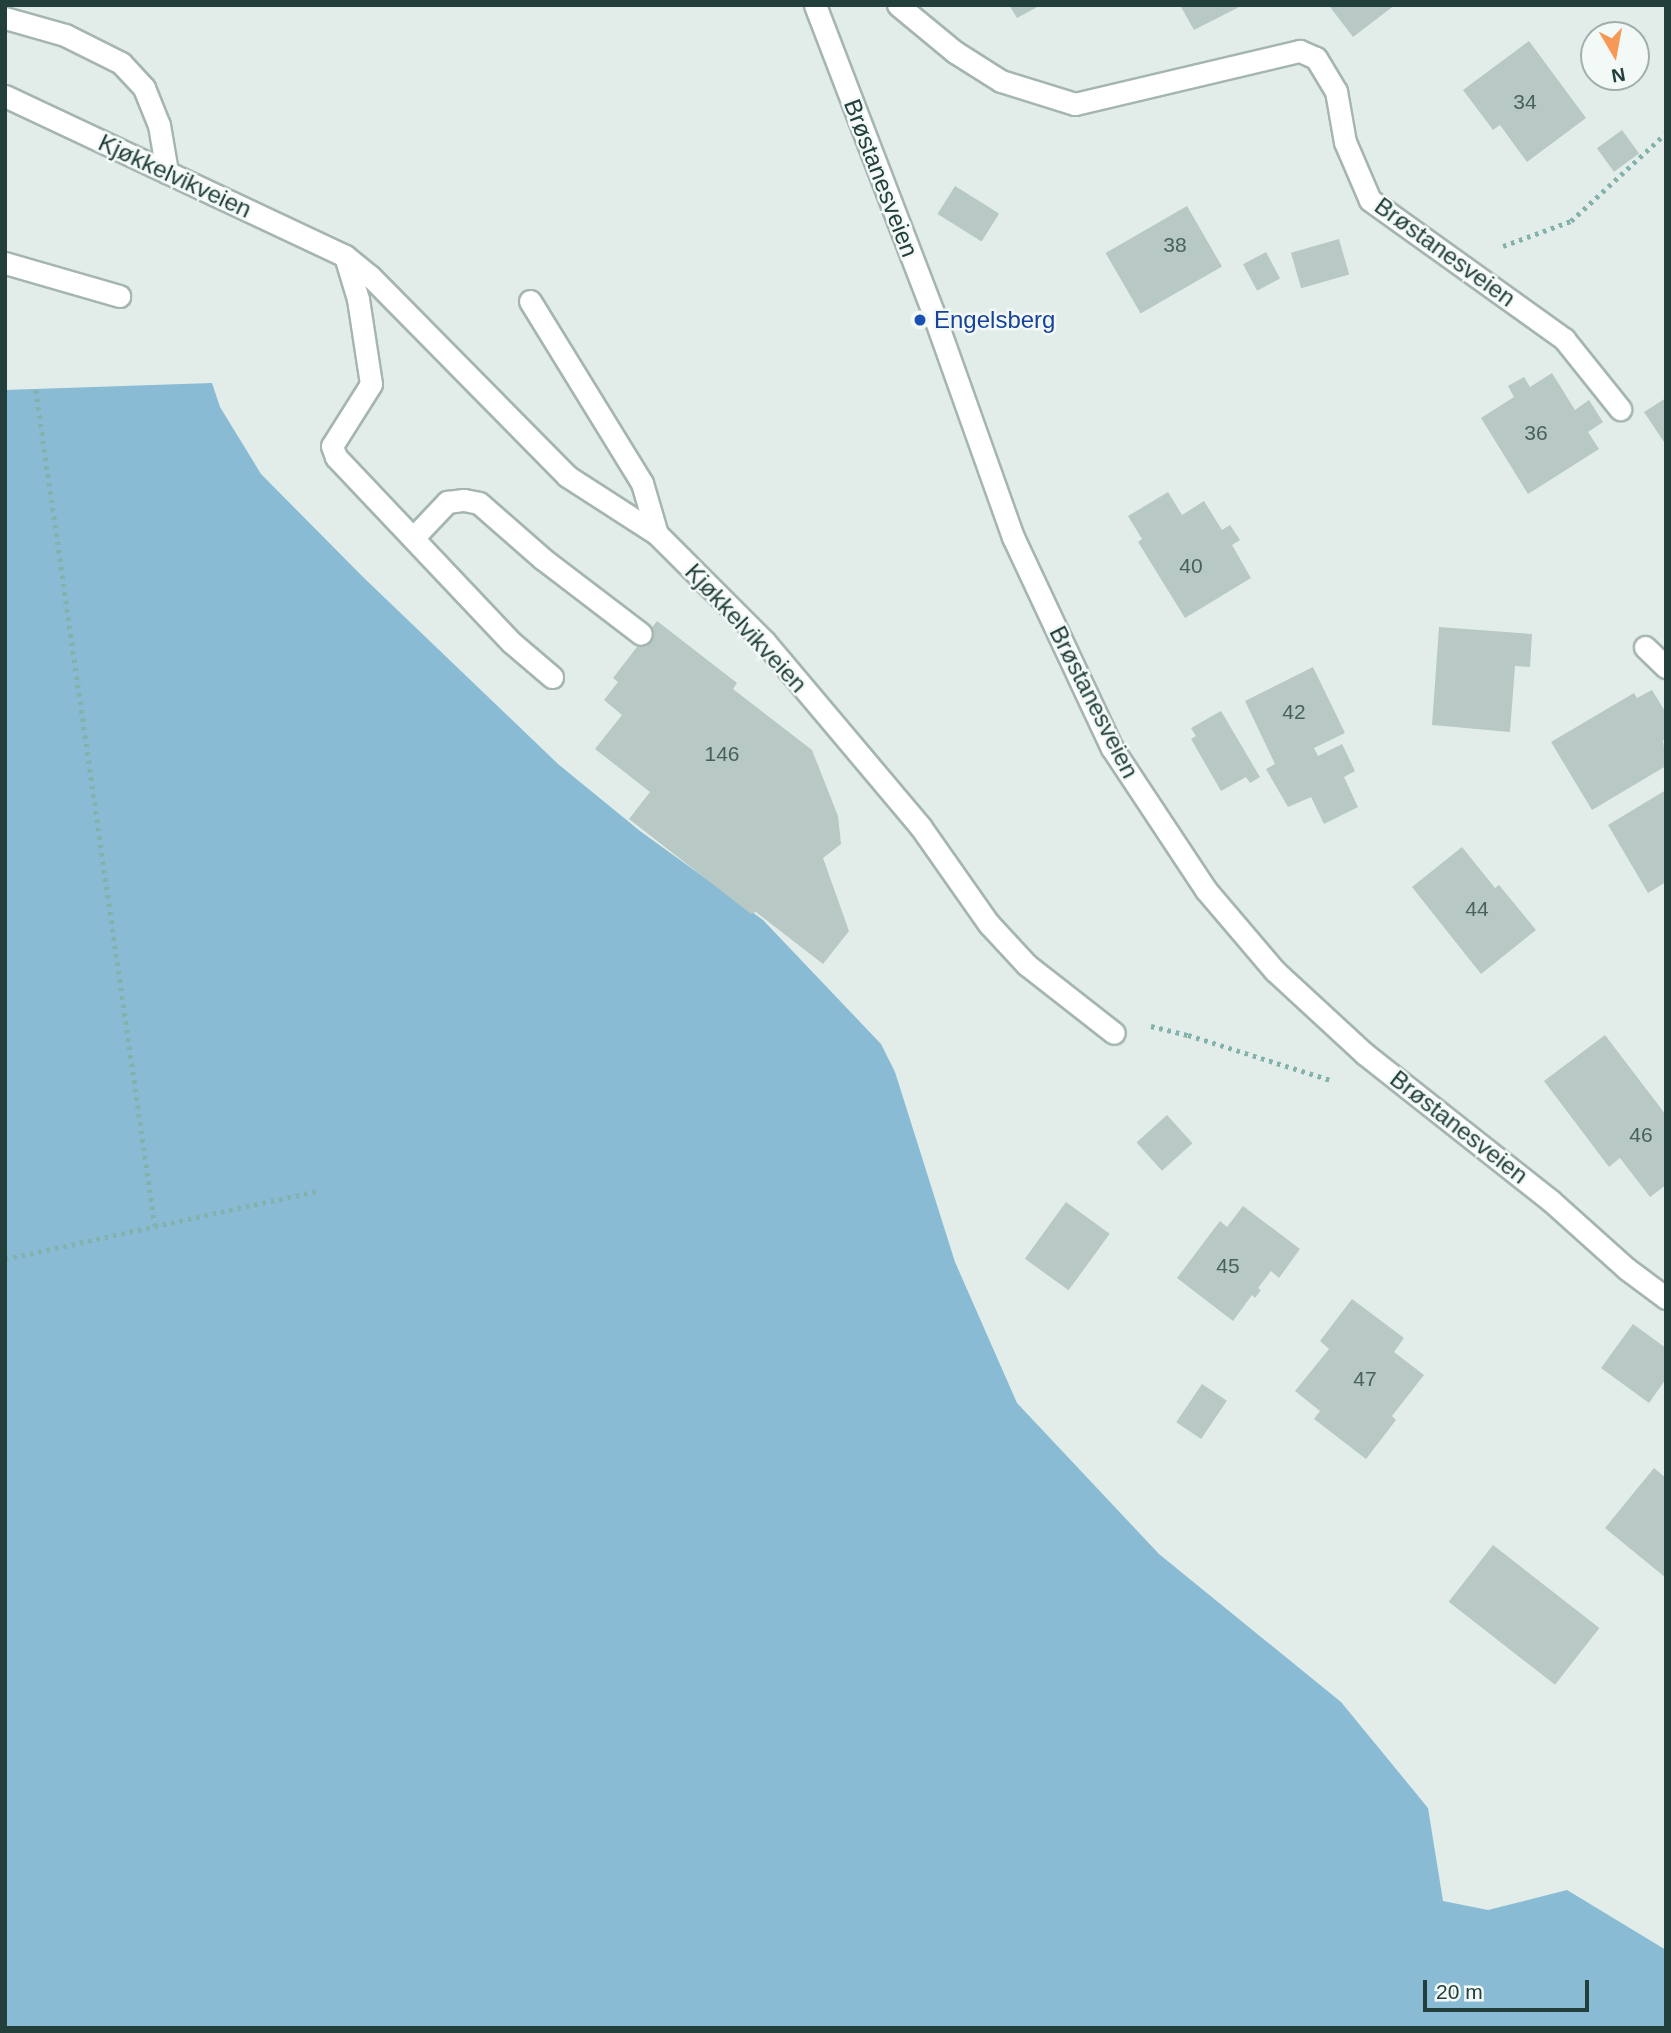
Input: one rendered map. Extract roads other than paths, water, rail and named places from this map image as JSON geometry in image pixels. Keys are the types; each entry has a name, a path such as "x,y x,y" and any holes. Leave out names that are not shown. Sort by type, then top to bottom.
{"street":[{"name":"Brøstanesveien","path":"815,5 935,318 1013,537 1112,748 1206,890 1275,971 1365,1054 1550,1200 1627,1269 1666,1298"},
{"name":"Brøstanesveien","path":"898,5 955,52 1001,81 1074,104 1300,51 1316,58 1336,91 1345,142 1370,200 1564,339 1620,409"},
{"path":"5,18 65,35 121,64 144,88 159,125 167,172"},
{"name":"Kjøkkelvikveien","path":"5,96 345,256 370,276 567,476 657,534 765,642 920,826 989,924 1027,965 1114,1033"},
{"path":"345,256 358,299 371,384 332,446 336,457 511,642 552,677"},
{"path":"5,263 119,296"},
{"path":"530,301 642,483 657,534"},
{"path":"413,538 447,502 464,500 479,503 543,559 641,634"},
{"path":"1645,647 1666,667"}],"water":[{"path":"212,383 220,407 261,474 363,577 558,764 640,831 763,920 881,1044 895,1072 955,1262 1017,1403 1159,1554 1341,1702 1428,1808 1443,1901 1488,1910 1567,1890 1666,1950 1666,2028 5,2028 5,390"}],"place":[{"name":"Engelsberg","path":"920,320"}]}
